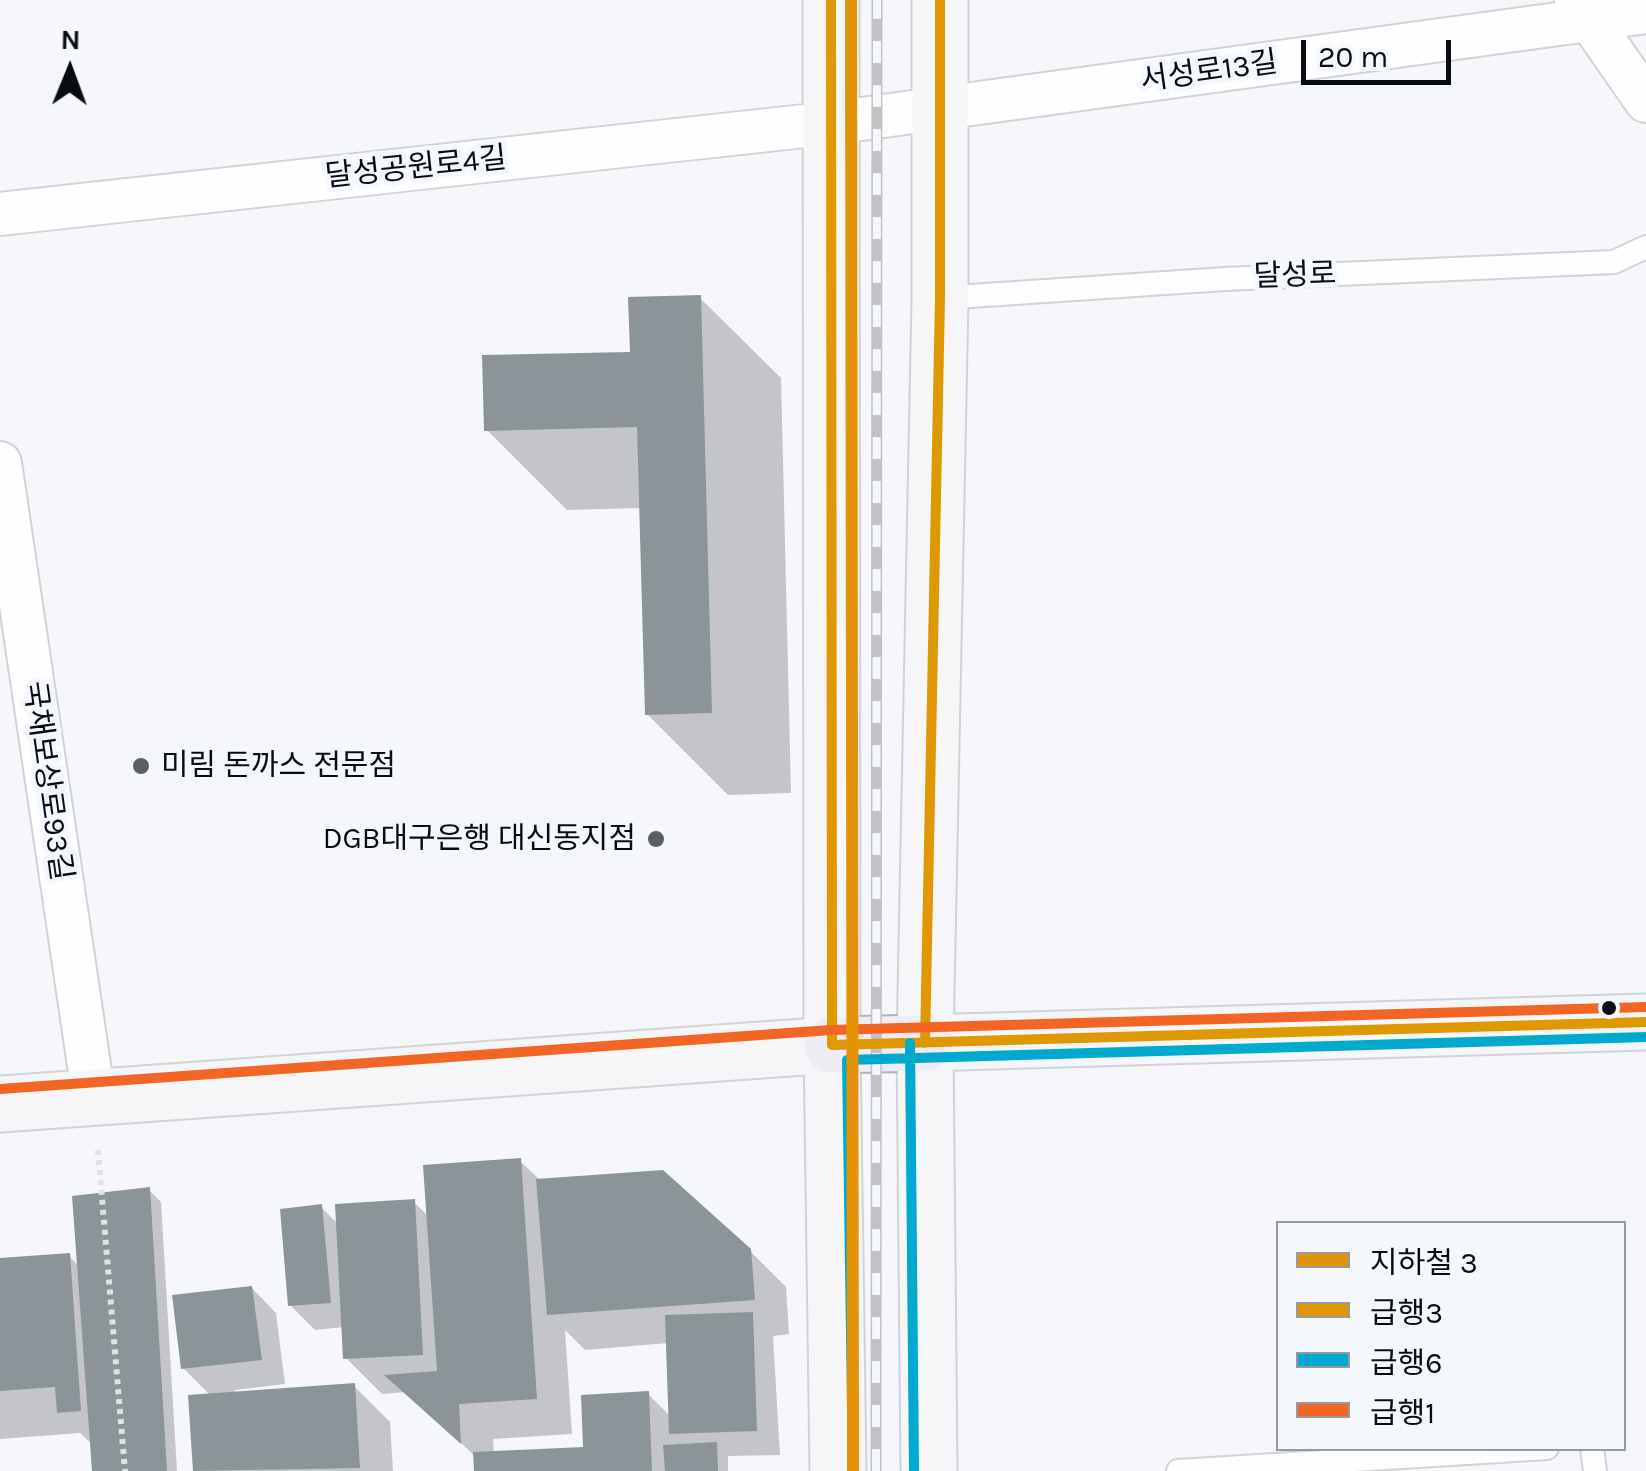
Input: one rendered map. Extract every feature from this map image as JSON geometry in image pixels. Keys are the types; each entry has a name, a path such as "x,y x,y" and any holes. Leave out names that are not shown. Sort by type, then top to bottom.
{"main road":[{"path":"831,0 832,1045 838,1471"},
{"path":"929,1471 925,1042 940,298 940,0"},
{"path":"0,1104 832,1045 1646,1022"}],"street":[{"name":"서성로13길","path":"832,123 1582,10 1646,12"},
{"path":"1582,10 1646,101"},
{"name":"달성공원로4길","path":"0,214 832,123"},
{"name":"국채보상로93길","path":"0,463 94,1099"}],"lane":[{"name":"달성로","path":"940,298 1225,279 1614,262 1646,247"},
{"path":"1178,1471 1499,1451"}],"path":[{"path":"94,1099 125,1471"}],"building":[{"path":"701,295 712,713 645,715 637,427 484,431 482,355 630,352 628,297"},
{"path":"521,1158 537,1399 459,1404 461,1444 384,1375 437,1371 423,1165"},
{"path":"663,1170 751,1249 755,1300 547,1315 536,1179"},
{"path":"150,1187 167,1471 92,1471 72,1196"},
{"path":"415,1199 423,1355 343,1359 335,1204"},
{"path":"322,1204 331,1303 288,1306 280,1209"},
{"path":"70,1253 81,1411 57,1413 55,1387 0,1391 0,1258"},
{"path":"252,1286 262,1360 181,1369 172,1295"},
{"path":"753,1312 757,1431 669,1434 665,1315"},
{"path":"355,1383 360,1468 193,1471 188,1395"},
{"path":"649,1391 652,1471 474,1471 473,1452 583,1447 581,1395"},
{"path":"717,1442 718,1471 665,1471 663,1445"}],"railway":[{"path":"876,1471 877,0"}],"metro line":[{"name":"3","path":"851,0 853,1471"}],"transit line":[{"name":"급행3","path":"831,0 832,1045 1646,1022"},
{"name":"급행3","path":"925,1043 940,298 940,0"},
{"name":"급행1","path":"0,1089 831,1030 1646,1007"},
{"name":"급행6","path":"853,1471 847,1060 1646,1037"},
{"name":"급행6","path":"910,1043 914,1471"}],"place":[{"name":"미림 돈까스 전문점","path":"141,766"},
{"name":"DGB대구은행 대신동지점","path":"656,839"}]}
